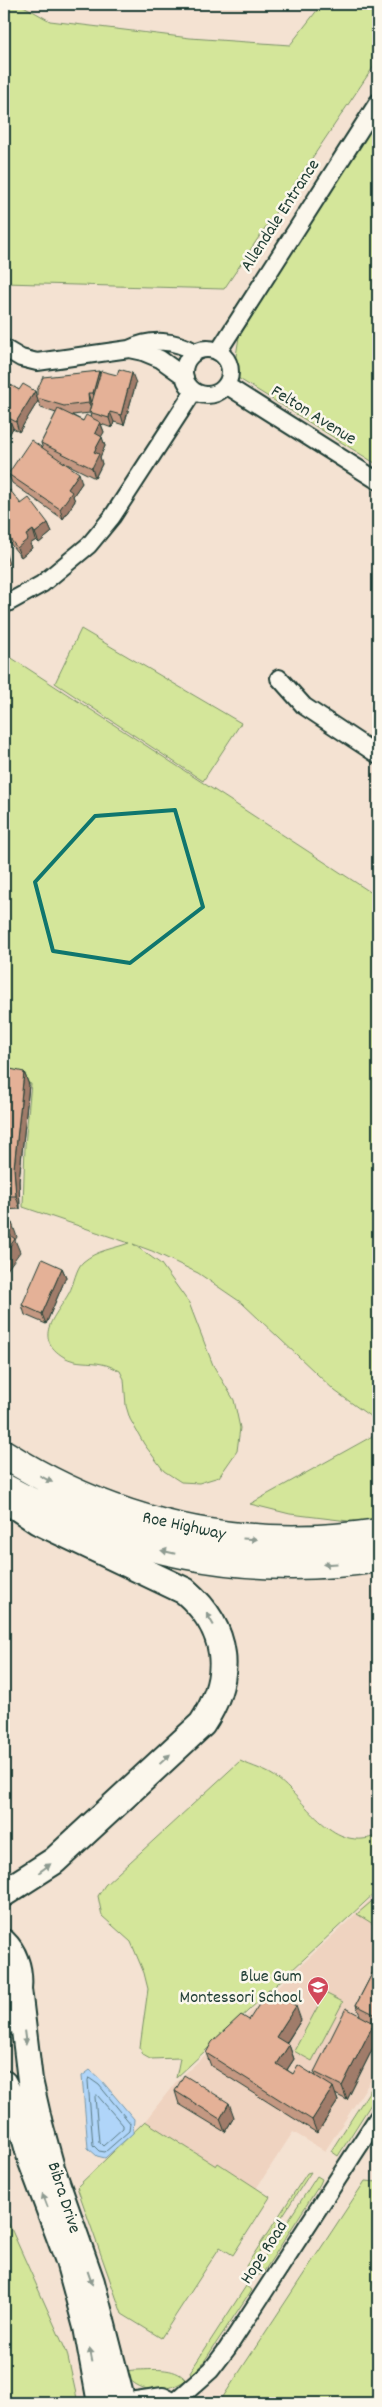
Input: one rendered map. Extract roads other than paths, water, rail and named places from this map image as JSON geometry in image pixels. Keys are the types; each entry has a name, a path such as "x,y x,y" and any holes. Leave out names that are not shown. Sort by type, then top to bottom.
{"highway":[{"name":"Roe Highway","path":"4,1454 42,1477 84,1498 128,1514 173,1527 219,1536 266,1540 336,1538 378,1533"},
{"name":"Roe Highway","path":"4,1488 37,1506 97,1530 144,1546 191,1556 240,1563 289,1566 338,1564 378,1558"}],"main road":[{"path":"4,1498 38,1521 185,1590 199,1603 210,1618 218,1635 223,1672 219,1691 212,1709 202,1724 54,1861 4,1893"}],"street":[{"name":"Allendale Entrance","path":"218,352 378,102"},
{"path":"4,348 21,358 37,362 129,349 147,342 177,343 195,352"},
{"path":"129,349 160,359 185,377 194,391 202,395 220,392 230,377 229,364 218,352 206,349 195,352 186,364 185,377"},
{"name":"Felton Avenue","path":"226,385 378,481"},
{"path":"4,606 42,584 89,545 112,517 194,391"},
{"path":"279,678 304,706 378,755"},
{"name":"Bibra Drive","path":"4,1942 15,1958 19,1974 30,2080 40,2124 54,2177 92,2282 116,2403"},
{"path":"4,2023 15,2005 20,1989"},
{"name":"Bibra Drive","path":"4,2083 15,2104 34,2170 68,2261 86,2327 116,2403"},
{"name":"Hope Road","path":"116,2403 162,2396 174,2402 211,2370 378,2117"}],"water":[{"path":"90,2070 102,2081 134,2119 133,2133 105,2158 97,2156 88,2148 82,2076"}],"place":[{"name":"Blue Gum Montessori School","path":"318,2006"}]}
